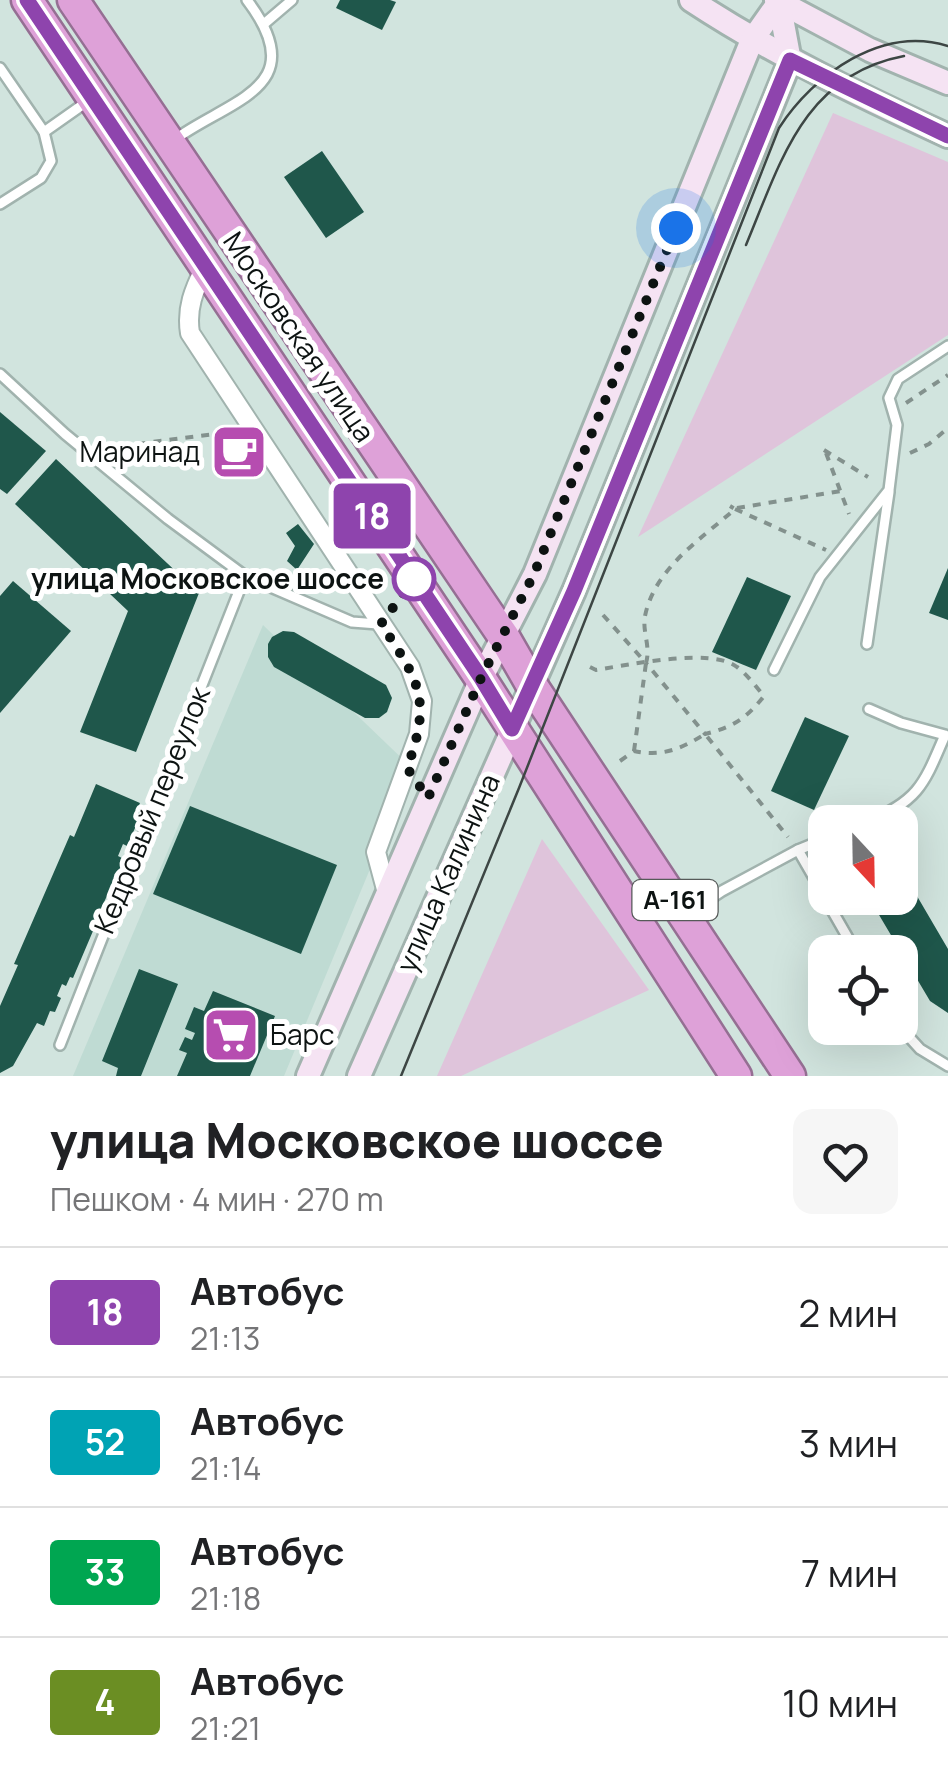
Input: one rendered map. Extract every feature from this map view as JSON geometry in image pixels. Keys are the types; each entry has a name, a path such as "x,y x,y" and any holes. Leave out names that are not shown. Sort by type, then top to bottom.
{"highway":[{"name":"Московская улица","path":"27,0 481,678 736,1076"},
{"name":"Московская улица","path":"72,0 504,636 790,1076"}],"street":[{"path":"691,0 752,40 948,136"},
{"path":"778,1 790,60"},
{"path":"778,1 870,50 948,82"},
{"name":"улица Калинина","path":"308,1076 481,678 534,574 752,40 778,1"},
{"name":"улица Калинина","path":"359,1076 574,591 790,60"},
{"path":"205,267 187,317 190,334 410,667 422,702 419,734 376,852 386,894"},
{"path":"407,768 428,798"}],"lane":[{"path":"168,145 254,94 272,56 265,23 247,0"},
{"path":"265,23 292,0"},
{"path":"0,68 44,132 50,161 41,178 0,204"},
{"path":"44,132 92,98"},
{"path":"867,644 897,425 889,398 898,379 948,346"},
{"path":"0,374 65,434 245,576 352,622 381,624"},
{"path":"774,670 820,577 889,490"},
{"name":"Кедровый переулок","path":"60,1045 245,576"},
{"path":"868,710 901,723 946,731 925,784 903,805"},
{"path":"686,916 722,891 808,846"},
{"path":"798,850 808,867"},
{"path":"916,1045 948,1066"}],"path":[{"path":"894,411 948,375"},
{"path":"65,434 96,449 226,434 246,422"},
{"path":"902,458 929,444 948,428"},
{"path":"856,531 825,452 868,476"},
{"path":"634,751 650,652 644,620 656,581 733,507 840,491"},
{"path":"733,507 838,554"},
{"path":"603,615 646,662 798,850"},
{"path":"590,667 596,670 712,658 735,665 764,696 749,716 733,727 705,734 682,748 654,755 634,751 620,760"}],"shaded area":[{"path":"833,113 948,162 948,335 638,537"},
{"path":"263,625 412,768 284,1076 73,1076"},
{"path":"542,839 649,990 461,1076 437,1076"}],"building":[{"path":"340,0 396,2 382,30 336,8"},
{"path":"322,151 364,212 326,238 284,177"},
{"path":"0,412 46,451 7,494 0,489"},
{"path":"240,442 252,459 242,466 230,449"},
{"path":"56,459 199,593 136,752 80,732 128,611 15,504"},
{"path":"298,524 314,544 297,570 287,561 295,546 286,533"},
{"path":"948,568 948,620 929,613"},
{"path":"747,577 791,596 756,670 712,652"},
{"path":"13,581 71,631 0,713 0,596"},
{"path":"283,631 294,632 386,685 392,698 387,712 379,718 365,718 274,667 268,657 268,644"},
{"path":"805,717 849,736 816,805 808,807 771,791"},
{"path":"96,784 140,803 134,817 139,819 118,856 122,858 120,868 73,978 66,986 62,984 55,1012 50,1011 44,1026 37,1023 13,1066 0,1073 0,1006 18,965 14,964"},
{"path":"190,806 337,865 301,954 153,894"},
{"path":"918,898 948,949 948,1013 930,1001 918,981 918,935 891,935 879,915 918,915"},
{"path":"139,969 178,984 141,1076 116,1076 118,1068 102,1061"},
{"name":"Барс","path":"213,991 275,1016 250,1076 177,1076 187,1053 179,1050 185,1037 192,1040 195,1033 185,1029 194,1007 204,1011"}],"tram line":[{"path":"401,1076 779,128 811,89 852,59 899,42 948,46"},
{"path":"746,245 784,155 819,103 841,82 870,66 904,56"}],"bus line":[{"name":"18","path":"27,0 512,729 574,591 790,60 948,136"}],"place":[{"name":"Маринад","path":"239,452"},
{"name":"улица Московское шоссе","path":"414,579"},
{"name":"Барс","path":"231,1035"}],"route":[{"path":"414,579 381,624 410,667 422,702 419,734 407,768 428,798 481,678 534,574 676,228"}]}
